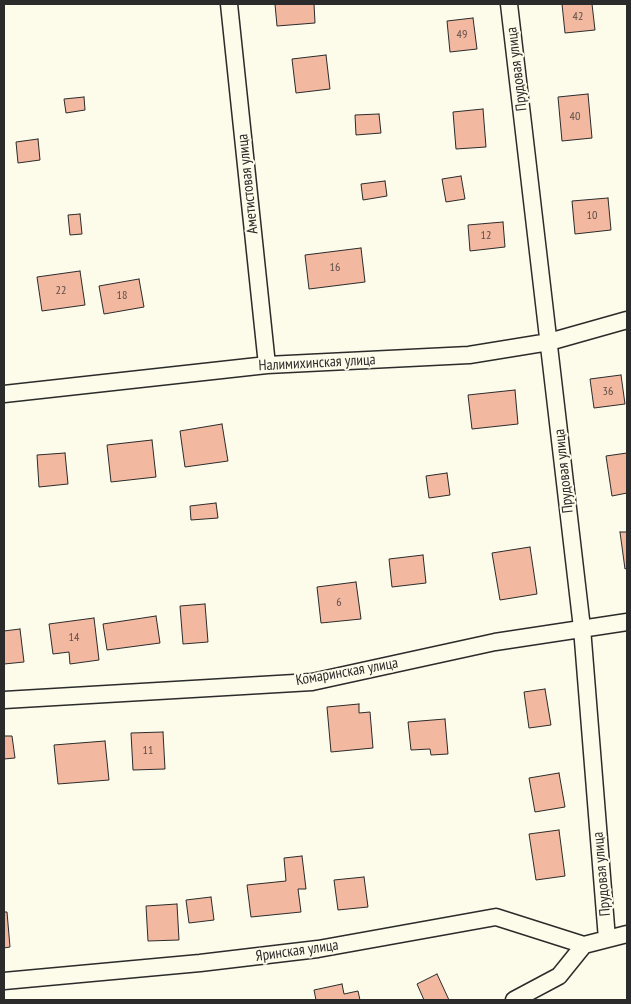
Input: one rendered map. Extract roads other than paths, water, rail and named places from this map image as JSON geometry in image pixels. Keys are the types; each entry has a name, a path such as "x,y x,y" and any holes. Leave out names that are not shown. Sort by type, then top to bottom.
{"street":[{"name":"Аметистовая улица","path":"229,4 267,365"},
{"name":"Прудовая улица","path":"509,4 582,628 607,939"},
{"name":"Налимихинская улица","path":"4,394 267,365 470,355 549,342 627,320"},
{"name":"Комаринская улица","path":"4,700 312,682 495,642 627,622"},
{"name":"Яринская улица","path":"4,981 318,949 496,917 584,945"},
{"path":"514,1000 559,976 584,945 627,934"}]}
